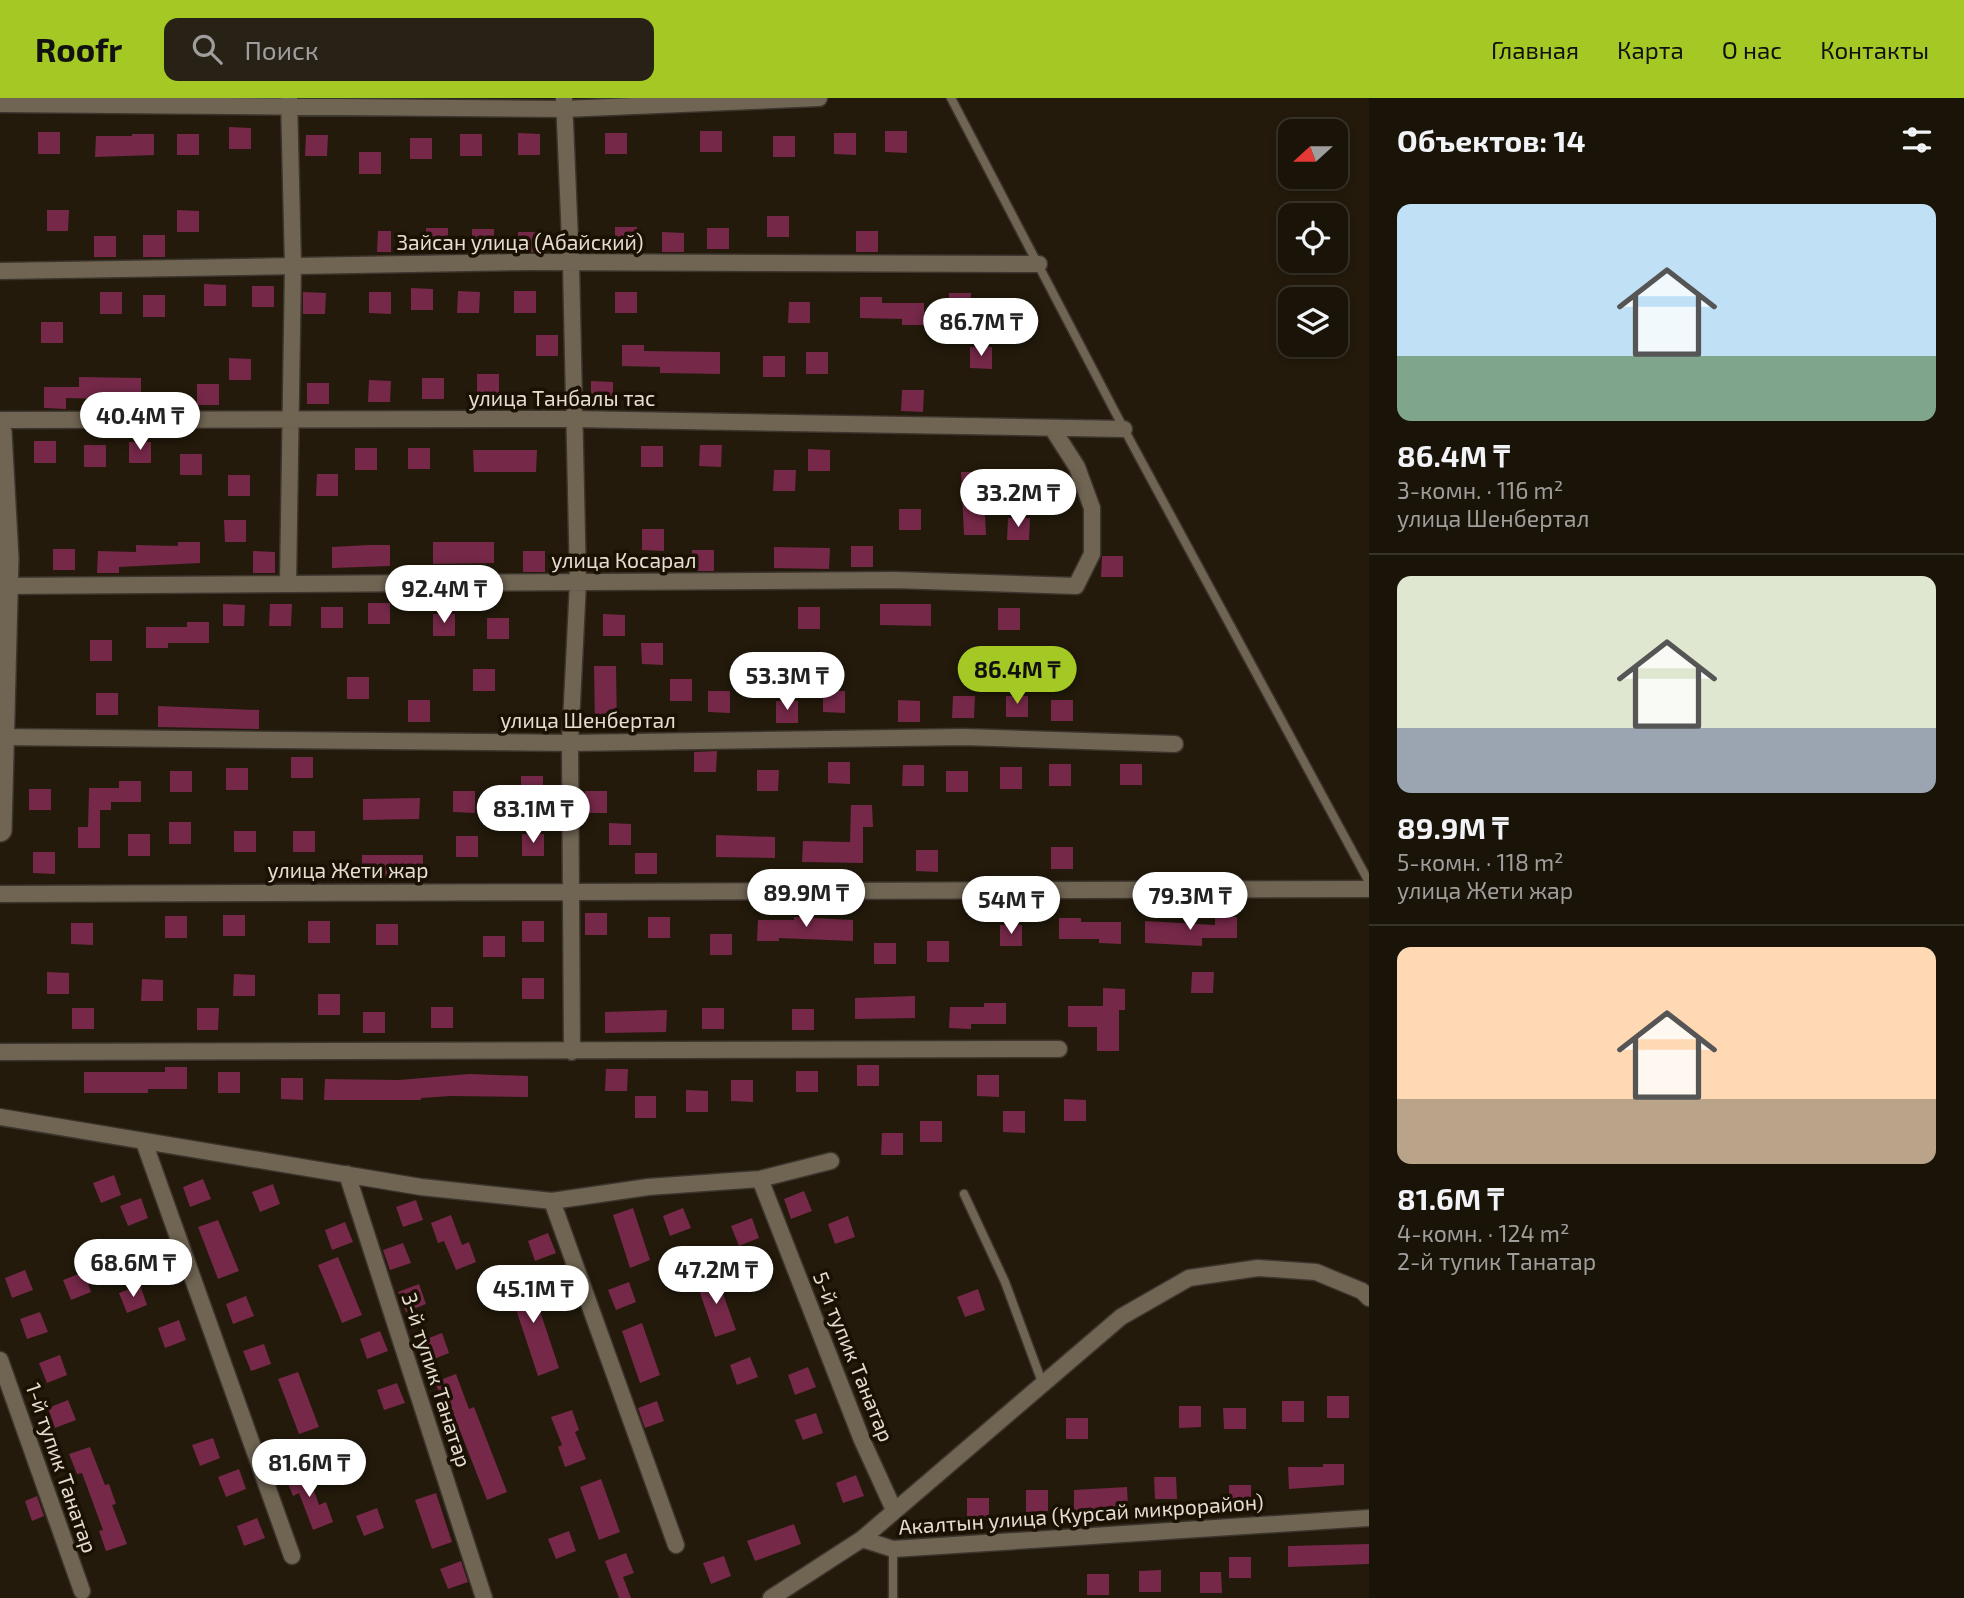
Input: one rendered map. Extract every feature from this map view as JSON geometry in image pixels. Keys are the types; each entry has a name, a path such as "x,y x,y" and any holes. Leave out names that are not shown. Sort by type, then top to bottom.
{"street":[{"path":"0,104 564,103 819,98"},
{"path":"288,584 293,266 289,102"},
{"path":"564,103 571,264 578,582 570,743 572,1052"},
{"name":"Зайсан улица (Абайский)","path":"0,271 529,262 1039,264"},
{"name":"улица Танбалы тас","path":"0,420 573,418 1124,429"},
{"name":"улица Косарал","path":"3,586 895,580 1076,586 1092,554 1091,508 1077,467 1052,428"},
{"path":"0,432 7,558 3,586 0,830"},
{"name":"улица Шенбертал","path":"2,737 570,743 976,737 1175,744"},
{"name":"улица Жети жар","path":"0,894 1369,889"},
{"path":"0,1052 1059,1049"},
{"path":"0,1117 421,1187 552,1202 648,1187 761,1178 831,1161"},
{"path":"144,1142 292,1556"},
{"name":"3-й тупик Танатар","path":"347,1174 484,1598"},
{"name":"5-й тупик Танатар","path":"761,1178 862,1440 894,1510"},
{"path":"552,1202 676,1545"},
{"path":"771,1598 862,1539 1121,1317 1189,1278 1258,1268 1316,1272 1362,1291 1369,1298"},
{"name":"1-й тупик Танатар","path":"0,1360 82,1591"},
{"name":"Акалтын улица (Курсай микрорайон)","path":"862,1539 893,1549 1369,1518"}],"lane":[{"path":"951,98 1124,429 1369,882"},
{"path":"964,1194 1005,1282 1042,1382"},
{"path":"893,1549 893,1598"}],"building":[{"path":"229,127 251,128 251,149 229,149"},
{"path":"700,131 722,131 722,152 700,152"},
{"path":"885,131 907,131 907,153 885,152"},
{"path":"38,132 60,132 60,154 38,154"},
{"path":"518,133 540,134 540,155 518,155"},
{"path":"605,133 627,133 627,154 605,154"},
{"path":"834,133 856,133 856,155 834,154"},
{"path":"154,134 154,155 95,157 96,136"},
{"path":"177,134 199,134 199,155 177,155"},
{"path":"460,134 482,134 482,156 460,156"},
{"path":"306,135 328,135 327,156 305,156"},
{"path":"773,136 795,136 795,157 773,157"},
{"path":"410,138 432,138 432,159 410,159"},
{"path":"359,152 381,152 381,174 359,174"},
{"path":"47,210 69,210 68,231 47,231"},
{"path":"177,210 199,211 199,232 177,232"},
{"path":"767,216 789,216 789,237 767,237"},
{"path":"615,227 637,227 637,249 615,248"},
{"path":"426,228 448,228 448,249 426,249"},
{"path":"707,228 729,228 729,249 707,249"},
{"path":"472,229 494,229 494,250 472,250"},
{"path":"378,231 391,231 391,252 377,252"},
{"path":"856,231 878,231 878,252 856,252"},
{"path":"518,232 540,232 540,252 518,252"},
{"path":"662,232 684,233 684,252 662,252"},
{"path":"143,235 165,235 165,257 143,257"},
{"path":"94,236 116,236 116,257 94,257"},
{"path":"204,284 226,285 226,306 204,306"},
{"path":"252,286 274,286 274,307 252,307"},
{"path":"411,288 433,289 433,310 411,310"},
{"path":"458,291 480,292 479,313 457,313"},
{"path":"514,291 536,291 536,313 514,313"},
{"path":"100,292 122,292 122,314 100,314"},
{"path":"303,292 326,293 325,314 303,314"},
{"path":"369,292 391,292 391,314 369,313"},
{"path":"615,292 637,292 637,313 615,313"},
{"path":"949,293 971,293 970,315 949,315"},
{"path":"143,295 165,295 165,317 143,317"},
{"path":"860,297 882,297 882,303 924,303 924,325 902,325 902,319 860,318"},
{"path":"789,302 810,302 810,323 788,323"},
{"path":"41,322 63,322 63,343 41,343"},
{"path":"536,335 558,335 558,356 536,356"},
{"path":"622,345 644,345 644,351 720,352 720,374 660,373 660,367 622,366"},
{"path":"970,347 992,347 992,369 970,368"},
{"path":"806,352 828,352 828,374 806,374"},
{"path":"763,356 785,356 785,377 763,377"},
{"path":"229,358 251,359 251,380 229,380"},
{"path":"477,374 499,374 499,396 477,396"},
{"path":"79,377 141,378 141,400 66,398 66,409 44,408 44,387 79,387"},
{"path":"422,378 444,378 444,399 422,399"},
{"path":"369,380 391,381 390,402 368,402"},
{"path":"591,381 613,382 613,403 591,403"},
{"path":"307,383 329,383 329,404 307,404"},
{"path":"197,384 219,384 219,405 197,405"},
{"path":"902,390 924,390 923,412 901,411"},
{"path":"34,441 56,441 56,463 34,463"},
{"path":"129,442 151,442 151,463 129,463"},
{"path":"84,445 106,445 106,467 84,467"},
{"path":"700,445 722,445 721,467 699,466"},
{"path":"641,446 663,446 663,467 641,467"},
{"path":"355,448 377,448 377,470 355,470"},
{"path":"408,448 430,448 430,469 408,469"},
{"path":"808,449 830,450 830,471 808,471"},
{"path":"473,450 537,450 536,472 474,472"},
{"path":"180,454 202,454 202,475 180,475"},
{"path":"774,470 796,470 795,491 773,491"},
{"path":"961,472 983,472 986,535 964,535"},
{"path":"317,474 338,474 338,496 316,496"},
{"path":"228,475 250,475 250,496 228,496"},
{"path":"899,509 921,509 921,530 899,530"},
{"path":"1008,518 1030,518 1029,540 1007,540"},
{"path":"224,520 246,520 246,542 225,542"},
{"path":"642,529 664,529 664,551 642,550"},
{"path":"178,542 200,542 200,563 119,567 119,573 97,573 98,551 136,552 136,545 178,546"},
{"path":"433,542 494,542 494,563 433,564"},
{"path":"390,545 390,566 332,568 332,547"},
{"path":"851,546 873,546 873,567 851,567"},
{"path":"774,547 830,548 829,569 774,568"},
{"path":"53,549 75,549 75,570 53,570"},
{"path":"692,550 714,550 714,571 692,571"},
{"path":"253,551 275,552 275,573 253,573"},
{"path":"523,551 545,551 545,572 523,572"},
{"path":"1102,556 1123,556 1123,577 1101,577"},
{"path":"368,603 390,603 390,624 368,624"},
{"path":"223,604 245,605 244,626 223,626"},
{"path":"270,604 292,604 291,626 269,626"},
{"path":"880,604 931,604 931,626 880,625"},
{"path":"321,607 343,607 343,628 321,628"},
{"path":"798,607 820,607 820,629 798,629"},
{"path":"998,608 1020,608 1020,630 998,630"},
{"path":"433,614 455,614 455,636 433,636"},
{"path":"603,614 625,615 625,636 603,636"},
{"path":"487,618 509,618 509,639 487,639"},
{"path":"187,622 209,622 209,643 168,643 168,648 146,648 146,627 187,627"},
{"path":"90,640 112,640 112,661 90,661"},
{"path":"641,643 663,643 663,665 642,664"},
{"path":"594,666 616,666 617,729 595,728"},
{"path":"473,669 495,669 495,691 473,691"},
{"path":"347,677 369,677 369,699 347,699"},
{"path":"670,679 692,679 692,701 670,701"},
{"path":"708,691 730,691 730,713 708,712"},
{"path":"823,691 845,691 845,713 823,712"},
{"path":"96,693 118,693 118,715 96,715"},
{"path":"953,696 975,696 974,718 952,718"},
{"path":"1006,696 1028,696 1028,717 1006,717"},
{"path":"408,700 430,700 430,722 408,722"},
{"path":"898,700 920,701 920,722 898,722"},
{"path":"1051,700 1073,700 1073,721 1051,721"},
{"path":"776,701 798,701 798,723 776,723"},
{"path":"158,706 259,710 259,729 158,727"},
{"path":"717,751 716,772 694,772 694,752"},
{"path":"291,757 313,757 313,778 291,778"},
{"path":"828,762 850,762 850,784 828,783"},
{"path":"1049,764 1071,764 1071,786 1049,786"},
{"path":"1120,764 1142,764 1142,785 1120,785"},
{"path":"903,765 924,765 924,786 902,786"},
{"path":"1000,767 1022,767 1022,789 1000,789"},
{"path":"226,768 248,768 248,790 226,790"},
{"path":"757,770 779,770 778,791 757,791"},
{"path":"170,771 192,771 192,792 170,792"},
{"path":"946,771 968,771 968,792 946,792"},
{"path":"521,776 543,776 543,797 521,797"},
{"path":"119,781 141,781 141,802 111,802 111,810 100,810 100,848 78,848 78,827 88,827 89,788 119,788"},
{"path":"29,789 51,789 51,810 29,810"},
{"path":"453,791 475,791 475,813 453,812"},
{"path":"585,791 607,791 607,813 585,813"},
{"path":"420,798 419,819 363,820 363,799"},
{"path":"851,805 872,805 873,827 863,827 863,863 802,862 803,841 850,842"},
{"path":"169,822 191,822 191,844 169,844"},
{"path":"609,823 631,824 631,845 609,845"},
{"path":"234,831 256,831 256,852 234,852"},
{"path":"293,831 315,831 315,852 293,852"},
{"path":"128,834 150,834 150,856 128,856"},
{"path":"522,834 544,834 544,856 522,856"},
{"path":"716,835 775,837 775,858 716,857"},
{"path":"456,836 478,836 478,857 456,857"},
{"path":"1051,847 1073,847 1073,869 1051,869"},
{"path":"916,850 938,850 938,872 916,871"},
{"path":"33,852 55,852 55,874 33,873"},
{"path":"635,853 657,853 657,874 635,874"},
{"path":"362,855 423,855 423,877 362,877"},
{"path":"585,913 607,913 607,935 585,935"},
{"path":"223,915 245,915 245,936 223,936"},
{"path":"165,916 187,916 187,938 165,938"},
{"path":"648,917 670,917 670,938 648,938"},
{"path":"794,917 853,920 853,941 779,938 779,941 757,941 758,920 794,920"},
{"path":"1215,917 1237,917 1237,938 1202,938 1202,946 1145,943 1145,921 1215,925"},
{"path":"1059,918 1081,918 1081,922 1121,922 1121,944 1099,943 1099,939 1059,939"},
{"path":"308,921 330,921 330,943 308,943"},
{"path":"522,921 544,921 544,942 522,942"},
{"path":"71,923 93,923 93,945 71,944"},
{"path":"376,924 398,924 398,945 376,945"},
{"path":"1000,925 1022,925 1022,946 1000,946"},
{"path":"710,934 732,934 732,955 710,955"},
{"path":"483,936 505,936 505,957 483,957"},
{"path":"927,941 949,941 949,962 927,962"},
{"path":"874,943 896,943 896,964 874,964"},
{"path":"47,972 69,973 69,994 47,994"},
{"path":"1192,972 1214,972 1213,993 1191,993"},
{"path":"234,974 255,975 255,996 233,996"},
{"path":"522,978 544,978 544,999 522,999"},
{"path":"142,979 163,980 163,1001 141,1001"},
{"path":"1103,988 1125,989 1125,1010 1119,1010 1119,1051 1097,1051 1097,1027 1068,1027 1068,1006 1103,1006"},
{"path":"318,994 340,994 340,1015 318,1015"},
{"path":"915,996 915,1018 855,1019 855,998"},
{"path":"984,1003 1006,1003 1006,1024 971,1024 971,1029 949,1028 950,1007 984,1007"},
{"path":"431,1007 453,1007 453,1028 431,1028"},
{"path":"72,1008 94,1008 94,1029 72,1029"},
{"path":"197,1008 219,1008 218,1030 197,1030"},
{"path":"702,1008 724,1008 724,1029 702,1029"},
{"path":"792,1009 814,1009 814,1030 792,1030"},
{"path":"667,1010 666,1032 605,1033 605,1012"},
{"path":"363,1012 385,1012 385,1033 363,1033"},
{"path":"857,1065 879,1065 879,1086 857,1086"},
{"path":"165,1067 187,1067 187,1089 148,1089 148,1093 84,1093 84,1072 165,1072"},
{"path":"606,1069 628,1069 627,1091 605,1091"},
{"path":"796,1071 818,1071 818,1092 796,1092"},
{"path":"218,1072 240,1072 240,1093 218,1093"},
{"path":"469,1074 528,1076 528,1097 451,1096 421,1100 324,1100 325,1079 399,1080"},
{"path":"977,1075 999,1075 999,1097 977,1096"},
{"path":"281,1078 303,1078 303,1100 281,1099"},
{"path":"731,1080 753,1080 753,1102 731,1101"},
{"path":"686,1090 708,1091 708,1112 686,1112"},
{"path":"635,1096 656,1096 656,1118 635,1118"},
{"path":"1064,1099 1086,1100 1086,1121 1064,1121"},
{"path":"1003,1111 1025,1111 1025,1133 1003,1132"},
{"path":"920,1121 942,1121 942,1142 920,1142"},
{"path":"882,1133 903,1133 903,1155 881,1155"},
{"path":"114,1175 121,1195 101,1203 93,1183"},
{"path":"203,1179 211,1199 190,1207 183,1187"},
{"path":"273,1184 280,1204 260,1212 252,1192"},
{"path":"804,1191 812,1211 791,1219 784,1199"},
{"path":"141,1198 148,1218 128,1226 120,1206"},
{"path":"416,1200 423,1220 403,1227 396,1207"},
{"path":"633,1208 650,1260 630,1268 613,1215"},
{"path":"683,1208 691,1228 670,1236 663,1216"},
{"path":"451,1215 462,1245 469,1242 476,1262 456,1270 444,1241 438,1243 431,1223"},
{"path":"848,1216 855,1237 835,1244 828,1224"},
{"path":"752,1218 759,1238 739,1246 731,1226"},
{"path":"218,1220 239,1271 218,1279 198,1227"},
{"path":"345,1222 353,1242 332,1250 325,1230"},
{"path":"548,1233 556,1253 535,1261 528,1241"},
{"path":"403,1243 411,1263 390,1270 383,1250"},
{"path":"338,1257 362,1315 342,1323 318,1265"},
{"path":"25,1270 33,1290 12,1298 5,1278"},
{"path":"84,1272 91,1292 71,1300 63,1280"},
{"path":"716,1274 736,1330 715,1337 696,1281"},
{"path":"528,1275 559,1368 538,1376 507,1282"},
{"path":"629,1282 636,1302 616,1310 608,1290"},
{"path":"419,1284 426,1304 406,1312 398,1292"},
{"path":"140,1285 147,1305 127,1313 119,1293"},
{"path":"978,1289 985,1310 965,1317 957,1297"},
{"path":"246,1296 254,1316 233,1324 226,1304"},
{"path":"40,1312 48,1332 27,1339 20,1319"},
{"path":"179,1320 186,1340 165,1348 158,1328"},
{"path":"642,1323 660,1375 640,1383 622,1331"},
{"path":"380,1331 388,1351 367,1359 360,1339"},
{"path":"442,1333 449,1353 429,1361 421,1341"},
{"path":"264,1344 271,1364 251,1371 243,1351"},
{"path":"60,1355 67,1375 47,1383 39,1363"},
{"path":"750,1357 758,1377 737,1385 730,1365"},
{"path":"808,1367 816,1387 795,1395 788,1375"},
{"path":"298,1372 319,1427 299,1434 278,1379"},
{"path":"456,1374 469,1409 474,1407 507,1492 487,1500 448,1400 443,1402 435,1382"},
{"path":"397,1383 405,1403 384,1410 377,1390"},
{"path":"1327,1396 1349,1396 1349,1418 1327,1418"},
{"path":"68,1400 76,1420 55,1428 48,1408"},
{"path":"657,1401 664,1421 645,1428 638,1408"},
{"path":"1282,1401 1304,1401 1304,1422 1282,1422"},
{"path":"1179,1406 1201,1406 1201,1427 1179,1428"},
{"path":"1223,1408 1246,1408 1246,1429 1224,1429"},
{"path":"572,1410 579,1430 575,1432 586,1459 565,1467 558,1447 562,1445 551,1417"},
{"path":"816,1413 823,1433 803,1440 795,1420"},
{"path":"1066,1418 1088,1418 1088,1439 1066,1439"},
{"path":"213,1438 220,1458 200,1466 192,1445"},
{"path":"90,1447 105,1485 109,1484 116,1504 112,1505 127,1544 106,1551 99,1531 103,1530 82,1473 77,1474 69,1454"},
{"path":"1323,1464 1344,1464 1344,1485 1289,1489 1288,1467 1323,1467"},
{"path":"306,1468 319,1505 326,1502 333,1522 313,1530 299,1493 293,1496 285,1476"},
{"path":"239,1469 246,1489 226,1497 218,1477"},
{"path":"856,1475 864,1496 843,1503 836,1483"},
{"path":"1154,1477 1176,1477 1177,1499 1155,1499"},
{"path":"601,1479 620,1532 599,1540 580,1487"},
{"path":"1229,1485 1251,1485 1251,1506 1229,1506"},
{"path":"1127,1487 1128,1509 1074,1511 1074,1490"},
{"path":"1026,1490 1048,1490 1048,1511 1026,1512"},
{"path":"436,1493 452,1542 432,1549 415,1500"},
{"path":"37,1496 44,1516 32,1521 25,1501"},
{"path":"967,1498 989,1498 989,1520 967,1520"},
{"path":"377,1508 384,1528 364,1536 356,1516"},
{"path":"257,1518 265,1538 244,1546 237,1526"},
{"path":"794,1524 801,1544 755,1561 747,1541"},
{"path":"569,1531 576,1551 556,1559 548,1539"},
{"path":"1369,1544 1369,1564 1288,1567 1288,1546"},
{"path":"626,1553 634,1573 623,1577 631,1598 619,1598 605,1561"},
{"path":"724,1556 731,1576 711,1584 703,1563"},
{"path":"1229,1557 1251,1557 1251,1578 1229,1578"},
{"path":"461,1561 468,1582 448,1589 440,1569"},
{"path":"1161,1570 1161,1592 1139,1592 1139,1571"},
{"path":"1200,1572 1221,1572 1222,1593 1200,1593"},
{"path":"1087,1574 1109,1574 1109,1595 1087,1595"}]}
